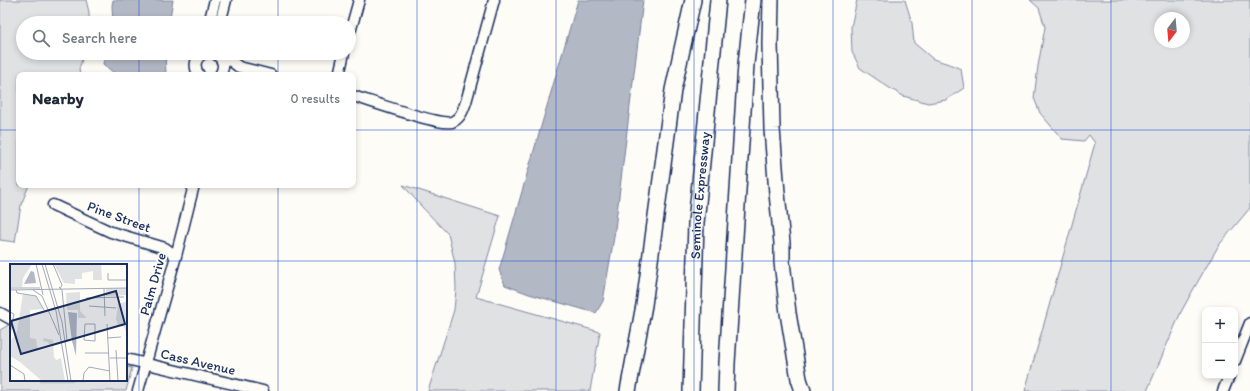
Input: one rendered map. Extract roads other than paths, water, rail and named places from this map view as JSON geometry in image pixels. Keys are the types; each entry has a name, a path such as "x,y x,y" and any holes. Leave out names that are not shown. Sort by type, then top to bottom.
{"highway":[{"path":"628,391 644,305 672,90 693,0"},
{"name":"Seminole Expressway","path":"691,391 696,223 718,0"},
{"path":"726,391 746,64 753,0"},
{"path":"771,0 770,51 772,129 777,194 782,243 789,262 797,319 805,380 803,389"}],"street":[{"path":"211,16 215,0"},
{"path":"222,16 226,0"},
{"path":"355,16 359,0"},
{"path":"356,97 436,122 451,122 460,117 466,102 494,0"},
{"path":"198,60 195,66 198,72"},
{"path":"222,60 223,62 222,72"},
{"path":"229,60 239,67 259,72"},
{"path":"339,72 342,60"},
{"path":"227,72 239,67"},
{"name":"Palm Drive","path":"138,391 176,256 193,188"},
{"name":"Pine Street","path":"53,205 111,232 165,248 176,256"},
{"path":"0,313 10,318"},
{"path":"1238,353 1250,323"},
{"name":"Cass Avenue","path":"127,359 263,391"},
{"path":"1223,391 1228,379"}]}
